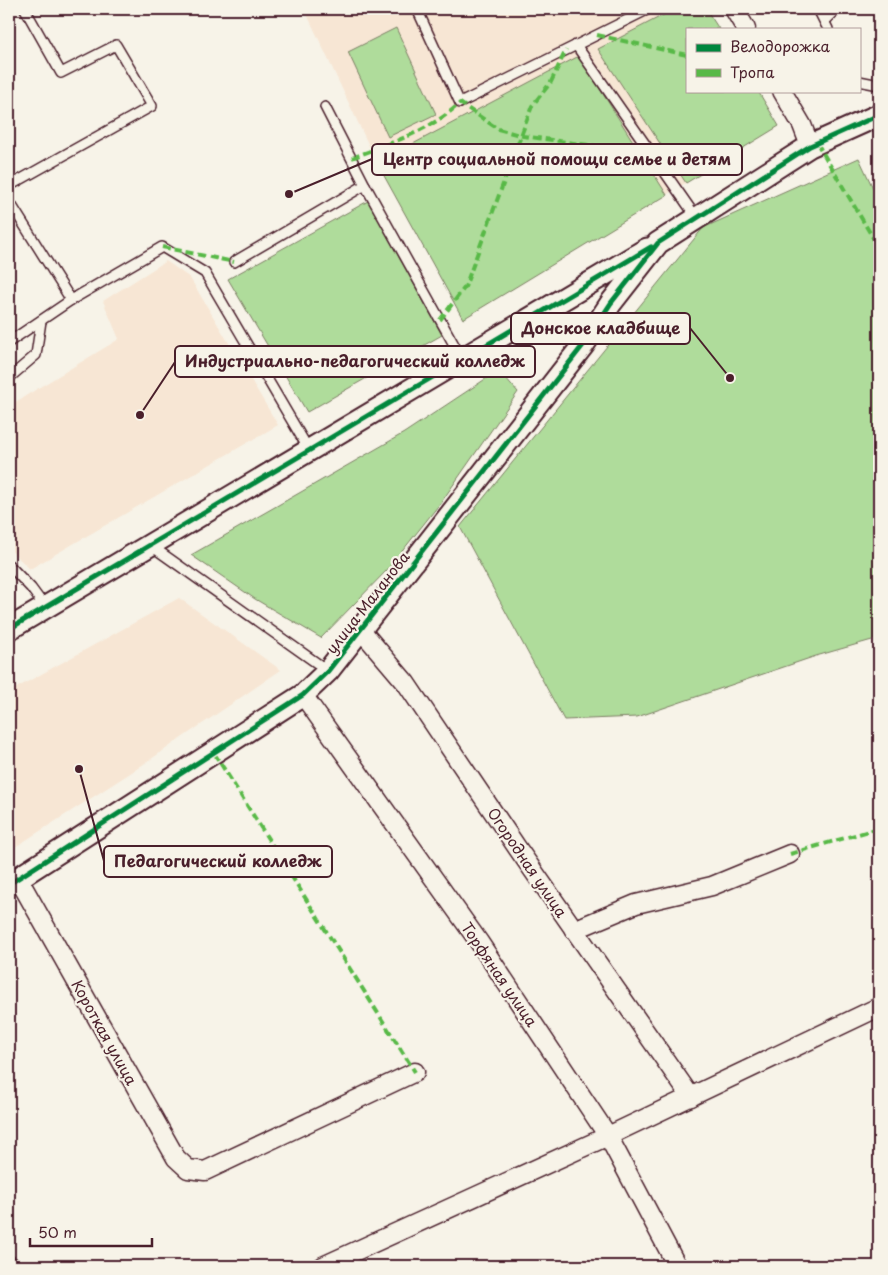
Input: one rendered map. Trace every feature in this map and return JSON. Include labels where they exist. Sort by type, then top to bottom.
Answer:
[{"type":"street","points":[[734,9],[745,28]]},
{"type":"street","points":[[783,92],[802,125],[810,146]]},
{"type":"street","name":"улица Маланова","points":[[9,628],[658,242],[810,146],[879,115]]},
{"type":"street","name":"улица Маланова","points":[[14,881],[303,695],[328,671],[578,351],[611,303],[658,242]]},
{"type":"street","name":"Огородная улица","points":[[361,630],[406,682],[574,930],[691,1097]]},
{"type":"street","name":"Торфяная улица","points":[[303,695],[479,942],[608,1136],[677,1266]]},
{"type":"street","points":[[574,930],[636,904],[712,886],[790,854]]},
{"type":"street","name":"Короткая улица","points":[[14,881],[176,1158],[188,1169],[205,1171],[415,1072]]},
{"type":"street","points":[[323,1266],[608,1136],[879,1007]]},
{"type":"lane","points":[[9,186],[152,106],[116,45],[61,73],[25,9]]},
{"type":"lane","points":[[417,9],[460,103],[649,9]]},
{"type":"lane","points":[[818,9],[826,25],[838,9]]},
{"type":"lane","points":[[576,45],[696,217]]},
{"type":"lane","points":[[860,81],[879,85]]},
{"type":"lane","points":[[325,107],[365,185],[463,359]]},
{"type":"lane","points":[[234,262],[365,185]]},
{"type":"lane","points":[[9,201],[71,300]]},
{"type":"lane","points":[[9,342],[71,300],[162,247],[205,273],[309,450]]},
{"type":"lane","points":[[9,378],[36,355],[41,321]]},
{"type":"lane","points":[[150,545],[328,671]]},
{"type":"lane","points":[[9,564],[45,607]]},
{"type":"shaded area","points":[[706,9],[718,28],[686,28],[686,92],[759,92],[779,126],[463,319],[377,163],[305,10]]},
{"type":"shaded area","points":[[166,261],[190,278],[278,425],[30,569],[9,549],[9,406],[119,339],[103,301]]},
{"type":"shaded area","points":[[179,598],[281,670],[135,770],[9,851],[9,692]]},
{"type":"green space","points":[[675,9],[706,9],[718,28],[686,28],[686,92],[759,92],[779,126],[686,183],[598,49]]},
{"type":"green space","points":[[396,28],[436,114],[388,137],[348,52]]},
{"type":"green space","points":[[579,56],[667,195],[463,319],[377,163]]},
{"type":"green space","points":[[859,158],[879,201],[879,638],[816,656],[637,717],[564,720],[460,527],[703,228]]},
{"type":"green space","points":[[368,201],[442,335],[307,412],[228,279]]},
{"type":"green space","points":[[499,370],[518,392],[442,501],[388,569],[321,638],[255,599],[191,555],[404,433]]},
{"type":"marked path","points":[[597,35],[686,55]]},
{"type":"marked path","points":[[440,320],[465,287],[532,106],[551,82],[566,50]]},
{"type":"marked path","points":[[352,158],[423,129],[449,113],[460,103],[498,129],[523,136],[653,154]]},
{"type":"marked path","points":[[817,143],[879,248]]},
{"type":"marked path","points":[[162,247],[234,262]]},
{"type":"marked path","points":[[214,753],[415,1072]]},
{"type":"marked path","points":[[790,854],[879,828]]},
{"type":"cycle path","points":[[9,884],[303,695],[328,671],[584,344],[611,303],[658,243],[810,146],[879,115]]},
{"type":"cycle path","points":[[9,629],[651,247]]},
{"type":"place","name":"Центр социальной помощи семье и детям","points":[[289,194]]},
{"type":"place","name":"Донское кладбище","points":[[730,378]]},
{"type":"place","name":"Индустриально-педагогический колледж","points":[[140,415]]},
{"type":"place","name":"Педагогический колледж","points":[[79,769]]}]
